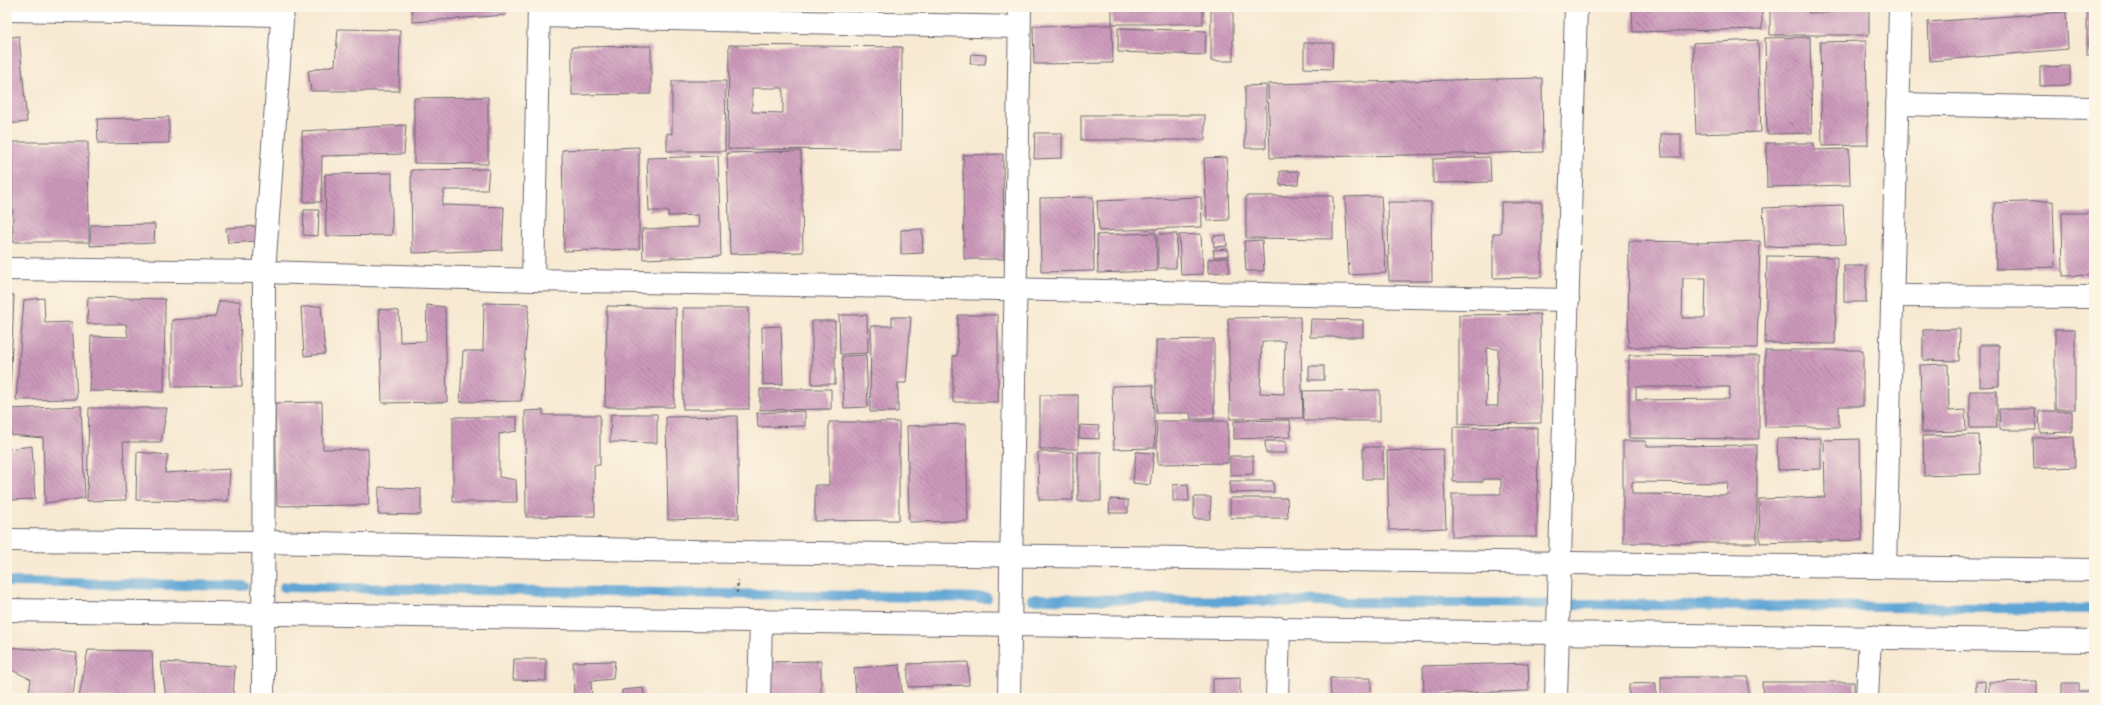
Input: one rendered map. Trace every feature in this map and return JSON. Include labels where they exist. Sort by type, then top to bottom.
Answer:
[{"type":"street","points":[[1556,698],[1576,7]]},
{"type":"street","points":[[1885,567],[1900,7]]},
{"type":"street","points":[[7,10],[282,11],[264,272],[263,698]]},
{"type":"street","points":[[533,280],[539,11],[1020,17],[1009,698]]},
{"type":"street","points":[[1897,104],[2094,108]]},
{"type":"street","points":[[7,269],[264,272],[533,280],[1568,300]]},
{"type":"street","points":[[1892,296],[2094,297]]},
{"type":"street","points":[[7,540],[264,542],[1012,555],[2094,570]]},
{"type":"street","points":[[7,610],[2094,641]]},
{"type":"street","points":[[759,698],[761,620]]},
{"type":"street","points":[[1277,698],[1279,628]]},
{"type":"street","points":[[1867,698],[1870,637]]},
{"type":"building","points":[[412,7],[506,7],[506,15],[412,22]]},
{"type":"building","points":[[1112,7],[1203,7],[1203,24],[1112,24]]},
{"type":"building","points":[[1211,7],[1233,7],[1233,61],[1211,61]]},
{"type":"building","points":[[1632,7],[1762,7],[1762,29],[1633,32]]},
{"type":"building","points":[[1770,7],[1808,7],[1808,13],[1829,13],[1829,7],[1869,7],[1869,35],[1770,35]]},
{"type":"building","points":[[2087,7],[2094,7],[2094,55],[2087,55]]},
{"type":"building","points":[[2066,12],[2068,49],[1930,61],[1928,22]]},
{"type":"building","points":[[1112,25],[1113,63],[1034,64],[1033,26]]},
{"type":"building","points":[[1118,28],[1206,31],[1205,55],[1118,52]]},
{"type":"building","points":[[338,29],[400,30],[399,91],[311,91],[308,71],[335,65]]},
{"type":"building","points":[[19,36],[27,122],[7,124],[7,38]]},
{"type":"building","points":[[1810,37],[1812,133],[1767,134],[1765,38]]},
{"type":"building","points":[[1758,40],[1761,132],[1696,134],[1693,43]]},
{"type":"building","points":[[1866,41],[1868,145],[1822,146],[1820,42]]},
{"type":"building","points":[[1304,43],[1333,43],[1332,69],[1304,68]]},
{"type":"building","points":[[729,45],[902,47],[901,150],[728,149]],"holes":[[[752,88],[783,88],[783,113],[752,112]]]},
{"type":"building","points":[[651,46],[651,94],[572,95],[572,47]]},
{"type":"building","points":[[971,54],[986,55],[985,64],[970,64]]},
{"type":"building","points":[[2070,66],[2070,85],[2040,86],[2040,67]]},
{"type":"building","points":[[1542,78],[1543,152],[1270,158],[1268,84]]},
{"type":"building","points":[[672,81],[726,81],[725,151],[667,151],[667,133],[672,134]]},
{"type":"building","points":[[1266,85],[1266,148],[1245,148],[1245,86]]},
{"type":"building","points":[[488,97],[488,164],[414,163],[414,98]]},
{"type":"building","points":[[1081,115],[1205,115],[1205,140],[1081,140]]},
{"type":"building","points":[[169,117],[169,143],[98,144],[97,119]]},
{"type":"building","points":[[406,125],[404,154],[322,156],[321,202],[304,202],[302,131]]},
{"type":"building","points":[[1035,133],[1062,133],[1062,158],[1034,159]]},
{"type":"building","points":[[1661,134],[1681,134],[1681,157],[1662,157]]},
{"type":"building","points":[[11,141],[8,183],[7,183],[7,142]]},
{"type":"building","points":[[12,142],[88,142],[89,242],[13,242]]},
{"type":"building","points":[[1766,143],[1814,143],[1814,150],[1849,149],[1850,185],[1767,187]]},
{"type":"building","points":[[639,147],[639,249],[564,251],[562,150]]},
{"type":"building","points":[[801,151],[803,252],[730,254],[727,153]]},
{"type":"building","points":[[1003,154],[1004,259],[964,259],[963,155]]},
{"type":"building","points":[[718,156],[721,256],[643,259],[642,229],[699,227],[698,215],[668,216],[668,211],[649,211],[647,158]]},
{"type":"building","points":[[1227,157],[1229,220],[1207,221],[1204,158]]},
{"type":"building","points":[[1490,157],[1491,182],[1433,183],[1433,159]]},
{"type":"building","points":[[489,169],[487,190],[444,190],[442,205],[504,207],[502,250],[412,253],[411,170]]},
{"type":"building","points":[[1280,171],[1299,171],[1298,184],[1280,185]]},
{"type":"building","points":[[392,173],[392,235],[326,236],[325,174]]},
{"type":"building","points":[[1246,196],[1333,196],[1333,239],[1246,238]]},
{"type":"building","points":[[1381,196],[1386,273],[1349,275],[1345,197]]},
{"type":"building","points":[[1093,197],[1094,271],[1041,272],[1040,198]]},
{"type":"building","points":[[1201,197],[1202,227],[1099,231],[1097,201]]},
{"type":"building","points":[[2053,201],[2055,267],[1996,269],[1994,203]]},
{"type":"building","points":[[1388,202],[1431,202],[1432,281],[1389,281]]},
{"type":"building","points":[[1501,202],[1542,202],[1542,277],[1493,278],[1493,234],[1501,233]]},
{"type":"building","points":[[1843,205],[1845,244],[1765,247],[1763,208]]},
{"type":"building","points":[[304,210],[319,210],[318,236],[303,235]]},
{"type":"building","points":[[2062,213],[2094,213],[2094,275],[2063,276]]},
{"type":"building","points":[[155,224],[154,243],[90,246],[91,225]]},
{"type":"building","points":[[258,226],[259,241],[228,243],[226,228]]},
{"type":"building","points":[[922,229],[923,253],[901,254],[901,230]]},
{"type":"building","points":[[1156,233],[1157,271],[1098,273],[1097,235]]},
{"type":"building","points":[[1158,234],[1177,234],[1176,268],[1158,268]]},
{"type":"building","points":[[1201,234],[1203,274],[1181,275],[1179,235]]},
{"type":"building","points":[[1226,235],[1227,246],[1214,247],[1213,236]]},
{"type":"building","points":[[1262,240],[1264,271],[1246,271],[1244,241]]},
{"type":"building","points":[[1629,241],[1698,242],[1697,243],[1760,241],[1757,348],[1628,347]],"holes":[[[1683,278],[1706,278],[1705,318],[1682,318]]]},
{"type":"building","points":[[1228,249],[1228,256],[1214,257],[1213,250]]},
{"type":"building","points":[[1767,256],[1837,257],[1835,344],[1765,343]]},
{"type":"building","points":[[1228,258],[1230,272],[1208,273],[1208,259]]},
{"type":"building","points":[[1844,266],[1866,266],[1866,302],[1844,302]]},
{"type":"building","points":[[7,295],[14,295],[10,393],[7,393]]},
{"type":"building","points":[[88,297],[165,299],[164,392],[89,391],[91,336],[128,337],[126,324],[87,324]]},
{"type":"building","points":[[44,298],[45,323],[72,322],[77,399],[16,400],[24,300]]},
{"type":"building","points":[[219,301],[240,301],[242,386],[172,387],[172,320],[215,317]]},
{"type":"building","points":[[484,303],[529,304],[521,401],[460,402],[463,351],[483,351]]},
{"type":"building","points":[[427,305],[445,307],[447,402],[382,403],[379,309],[399,311],[400,342],[426,341]]},
{"type":"building","points":[[321,306],[325,354],[304,356],[301,307]]},
{"type":"building","points":[[607,306],[676,308],[674,407],[605,407]]},
{"type":"building","points":[[683,308],[749,308],[749,409],[683,409]]},
{"type":"building","points":[[1540,314],[1541,423],[1459,424],[1459,315]],"holes":[[[1487,348],[1498,349],[1498,406],[1486,406]]]},
{"type":"building","points":[[839,315],[867,315],[868,353],[840,354]]},
{"type":"building","points":[[958,315],[998,315],[998,402],[953,402],[953,356],[957,356]]},
{"type":"building","points":[[892,317],[911,317],[906,383],[898,383],[898,412],[870,412],[871,326],[892,326]]},
{"type":"building","points":[[1300,317],[1303,418],[1230,419],[1228,318]],"holes":[[[1262,341],[1285,341],[1284,394],[1260,393]]]},
{"type":"building","points":[[1311,319],[1363,320],[1363,337],[1310,337]]},
{"type":"building","points":[[812,321],[835,321],[835,384],[812,384]]},
{"type":"building","points":[[781,326],[783,384],[763,385],[762,327]]},
{"type":"building","points":[[1960,329],[1959,361],[1923,360],[1923,330]]},
{"type":"building","points":[[2055,330],[2075,330],[2075,409],[2055,409]]},
{"type":"building","points":[[1214,339],[1214,419],[1191,419],[1190,413],[1156,413],[1156,340]]},
{"type":"building","points":[[1980,345],[1999,345],[1999,386],[1980,387]]},
{"type":"building","points":[[1765,350],[1863,350],[1863,406],[1839,406],[1839,427],[1765,427]]},
{"type":"building","points":[[866,355],[868,407],[844,408],[842,356]]},
{"type":"building","points":[[1629,355],[1759,356],[1759,439],[1629,438]],"holes":[[[1636,387],[1730,387],[1729,399],[1636,400]]]},
{"type":"building","points":[[1948,364],[1949,411],[1965,410],[1966,431],[1922,432],[1920,365]]},
{"type":"building","points":[[1309,366],[1324,366],[1324,380],[1309,380]]},
{"type":"building","points":[[1153,385],[1155,448],[1114,449],[1112,386]]},
{"type":"building","points":[[760,389],[831,389],[831,409],[760,410]]},
{"type":"building","points":[[1380,390],[1380,421],[1304,421],[1303,391]]},
{"type":"building","points":[[1970,391],[1997,391],[1997,428],[1970,428]]},
{"type":"building","points":[[1040,395],[1078,395],[1078,449],[1040,449]]},
{"type":"building","points":[[322,402],[323,449],[368,449],[369,505],[277,506],[275,403]]},
{"type":"building","points":[[81,406],[85,498],[45,503],[43,438],[11,435],[9,409]]},
{"type":"building","points":[[89,408],[167,408],[161,442],[123,442],[126,500],[87,501]]},
{"type":"building","points":[[1999,409],[2035,409],[2036,430],[2000,430]]},
{"type":"building","points":[[543,410],[543,415],[600,415],[600,465],[594,465],[595,516],[526,517],[525,411]]},
{"type":"building","points":[[805,411],[805,426],[758,427],[757,413]]},
{"type":"building","points":[[2039,411],[2072,411],[2072,432],[2040,433]]},
{"type":"building","points":[[611,414],[657,414],[657,443],[610,442]]},
{"type":"building","points":[[737,416],[739,518],[668,520],[666,417]]},
{"type":"building","points":[[453,417],[517,417],[517,431],[499,434],[499,477],[516,480],[517,502],[453,502]]},
{"type":"building","points":[[1290,420],[1291,437],[1234,439],[1234,421]]},
{"type":"building","points":[[1156,421],[1228,421],[1228,463],[1158,464]]},
{"type":"building","points":[[829,422],[899,422],[899,520],[815,521],[815,485],[829,485]]},
{"type":"building","points":[[966,424],[968,521],[909,522],[907,426]]},
{"type":"building","points":[[1080,425],[1099,426],[1099,439],[1079,438]]},
{"type":"building","points":[[1453,427],[1538,428],[1537,537],[1452,537],[1452,494],[1501,494],[1501,479],[1483,479],[1483,482],[1453,482]]},
{"type":"building","points":[[1979,435],[1981,474],[1924,476],[1923,436]]},
{"type":"building","points":[[2074,437],[2075,467],[2034,469],[2033,438]]},
{"type":"building","points":[[1821,438],[1821,469],[1778,470],[1777,439]]},
{"type":"building","points":[[1860,439],[1862,540],[1760,543],[1759,499],[1825,497],[1824,440]]},
{"type":"building","points":[[1265,441],[1286,441],[1286,453],[1266,453]]},
{"type":"building","points":[[1623,441],[1646,441],[1646,446],[1757,445],[1757,543],[1623,543]],"holes":[[[1632,482],[1728,483],[1727,495],[1632,494]]]},
{"type":"building","points":[[32,446],[35,499],[10,500],[8,449]]},
{"type":"building","points":[[1363,447],[1383,447],[1383,479],[1363,479]]},
{"type":"building","points":[[1443,449],[1446,528],[1389,530],[1387,451]]},
{"type":"building","points":[[137,452],[168,455],[165,473],[230,469],[228,501],[136,500]]},
{"type":"building","points":[[1038,452],[1073,452],[1073,500],[1039,500]]},
{"type":"building","points":[[1078,452],[1101,452],[1101,501],[1078,501]]},
{"type":"building","points":[[1136,452],[1154,453],[1150,485],[1133,483]]},
{"type":"building","points":[[1230,456],[1253,456],[1253,474],[1230,475]]},
{"type":"building","points":[[1230,481],[1273,481],[1274,492],[1230,493]]},
{"type":"building","points":[[1188,484],[1189,501],[1173,501],[1173,485]]},
{"type":"building","points":[[379,487],[421,489],[421,515],[378,514]]},
{"type":"building","points":[[1194,497],[1211,497],[1210,519],[1194,519]]},
{"type":"building","points":[[1230,498],[1287,498],[1288,518],[1230,518]]},
{"type":"building","points":[[1110,499],[1128,500],[1128,513],[1109,513]]},
{"type":"building","points":[[9,647],[77,653],[73,698],[28,698],[31,679],[7,668]]},
{"type":"building","points":[[88,650],[152,651],[154,698],[79,697]]},
{"type":"building","points":[[514,659],[546,659],[546,681],[513,680]]},
{"type":"building","points":[[615,661],[613,679],[591,681],[592,698],[574,698],[573,662]]},
{"type":"building","points":[[821,661],[821,698],[769,698],[768,662]]},
{"type":"building","points":[[161,662],[235,666],[233,698],[166,697]]},
{"type":"building","points":[[968,662],[969,685],[908,687],[908,664]]},
{"type":"building","points":[[1528,663],[1529,691],[1424,694],[1423,666]]},
{"type":"building","points":[[900,665],[902,698],[856,698],[854,668]]},
{"type":"building","points":[[1661,677],[1748,677],[1748,698],[1661,698]]},
{"type":"building","points":[[1240,678],[1240,698],[1213,698],[1213,679]]},
{"type":"building","points":[[1330,678],[1371,678],[1371,698],[1331,698]]},
{"type":"building","points":[[1985,681],[1986,698],[1962,698],[1976,696],[1976,682]]},
{"type":"building","points":[[2037,681],[2037,698],[1989,698],[1989,682]]},
{"type":"building","points":[[1762,682],[1854,682],[1854,698],[1763,698]]},
{"type":"building","points":[[1656,683],[1656,698],[1629,698],[1629,684]]},
{"type":"building","points":[[2062,683],[2079,683],[2079,691],[2094,691],[2094,698],[2062,698]]},
{"type":"building","points":[[643,688],[645,698],[622,698],[622,690]]},
{"type":"waterway","points":[[7,582],[244,586]]},
{"type":"waterway","points":[[284,587],[987,598]]},
{"type":"waterway","points":[[1032,599],[2094,609]]}]
